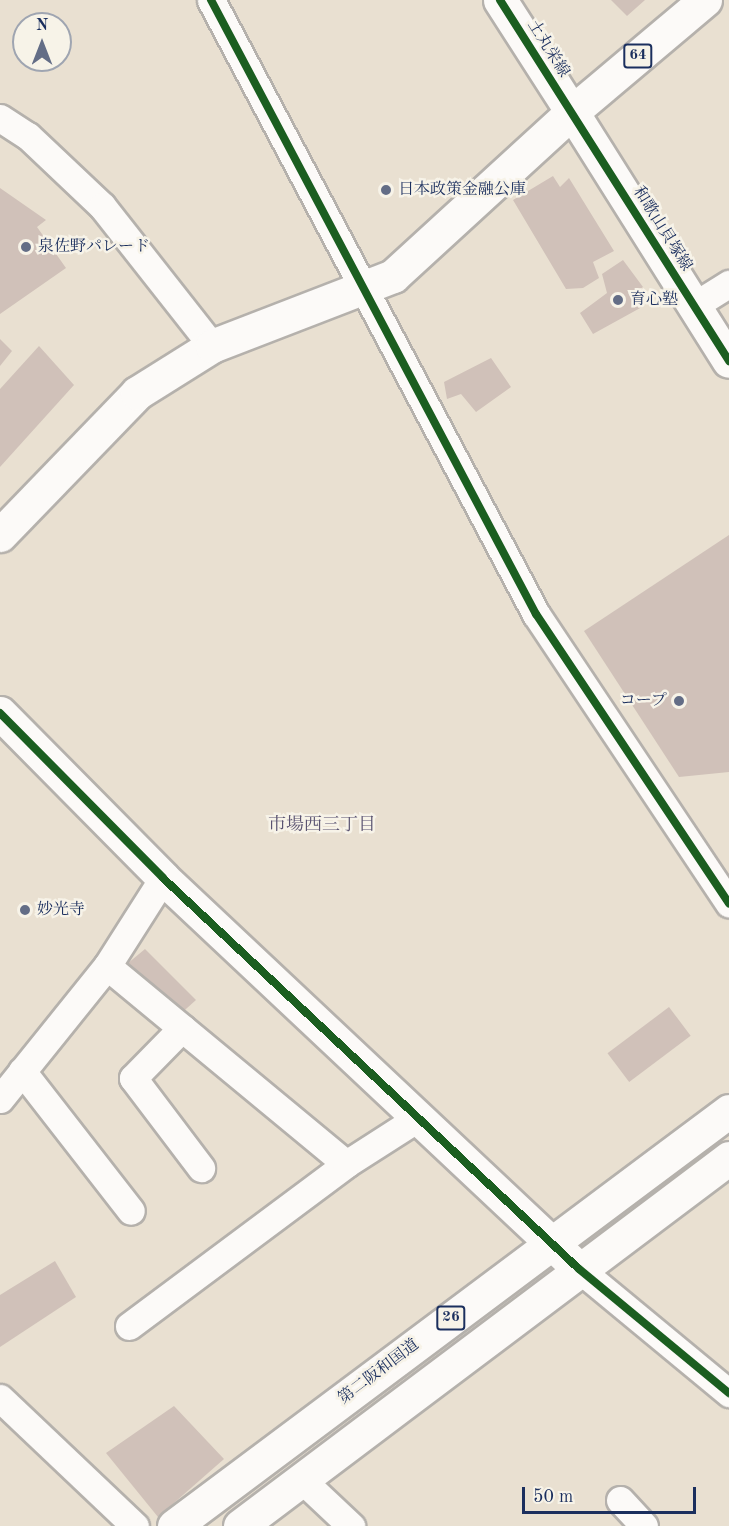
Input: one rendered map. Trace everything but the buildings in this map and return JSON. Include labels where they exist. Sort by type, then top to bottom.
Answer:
[{"type":"main road","name":"土丸栄線","points":[[501,0],[572,112]]},
{"type":"main road","name":"64","points":[[572,112],[705,0]]},
{"type":"main road","points":[[0,536],[137,393],[212,346],[393,276],[572,112]]},
{"type":"main road","name":"和歌山貝塚線","points":[[572,112],[729,361]]},
{"type":"main road","points":[[0,713],[163,878],[579,1269]]},
{"type":"main road","name":"第二阪和国道","points":[[174,1526],[729,1111]]},
{"type":"main road","name":"26","points":[[240,1526],[729,1158]]},
{"type":"street","points":[[211,0],[536,614],[729,903]]},
{"type":"street","points":[[0,118],[27,136],[102,206],[212,346]]},
{"type":"street","points":[[695,306],[729,284]]},
{"type":"street","points":[[0,1099],[106,966],[163,878]]},
{"type":"street","points":[[106,966],[346,1164]]},
{"type":"street","points":[[182,1028],[133,1078],[201,1168]]},
{"type":"street","points":[[22,1071],[131,1211]]},
{"type":"street","points":[[129,1326],[346,1164],[418,1118]]},
{"type":"street","points":[[579,1269],[729,1393]]},
{"type":"street","points":[[0,1398],[135,1526]]},
{"type":"street","points":[[301,1479],[351,1526]]},
{"type":"street","points":[[620,1500],[644,1526]]},
{"type":"cycle path","points":[[211,0],[536,614],[729,903]]},
{"type":"cycle path","points":[[500,0],[729,361]]},
{"type":"cycle path","points":[[0,713],[163,878],[579,1269],[729,1393]]},
{"type":"place","name":"日本政策金融公庫","points":[[386,190]]},
{"type":"place","name":"泉佐野パレード","points":[[26,247]]},
{"type":"place","name":"育心塾","points":[[618,300]]},
{"type":"place","name":"コープ","points":[[679,701]]},
{"type":"place","name":"妙光寺","points":[[25,910]]},
{"type":"district","name":"市場西三丁目","points":[[322,825]]}]
